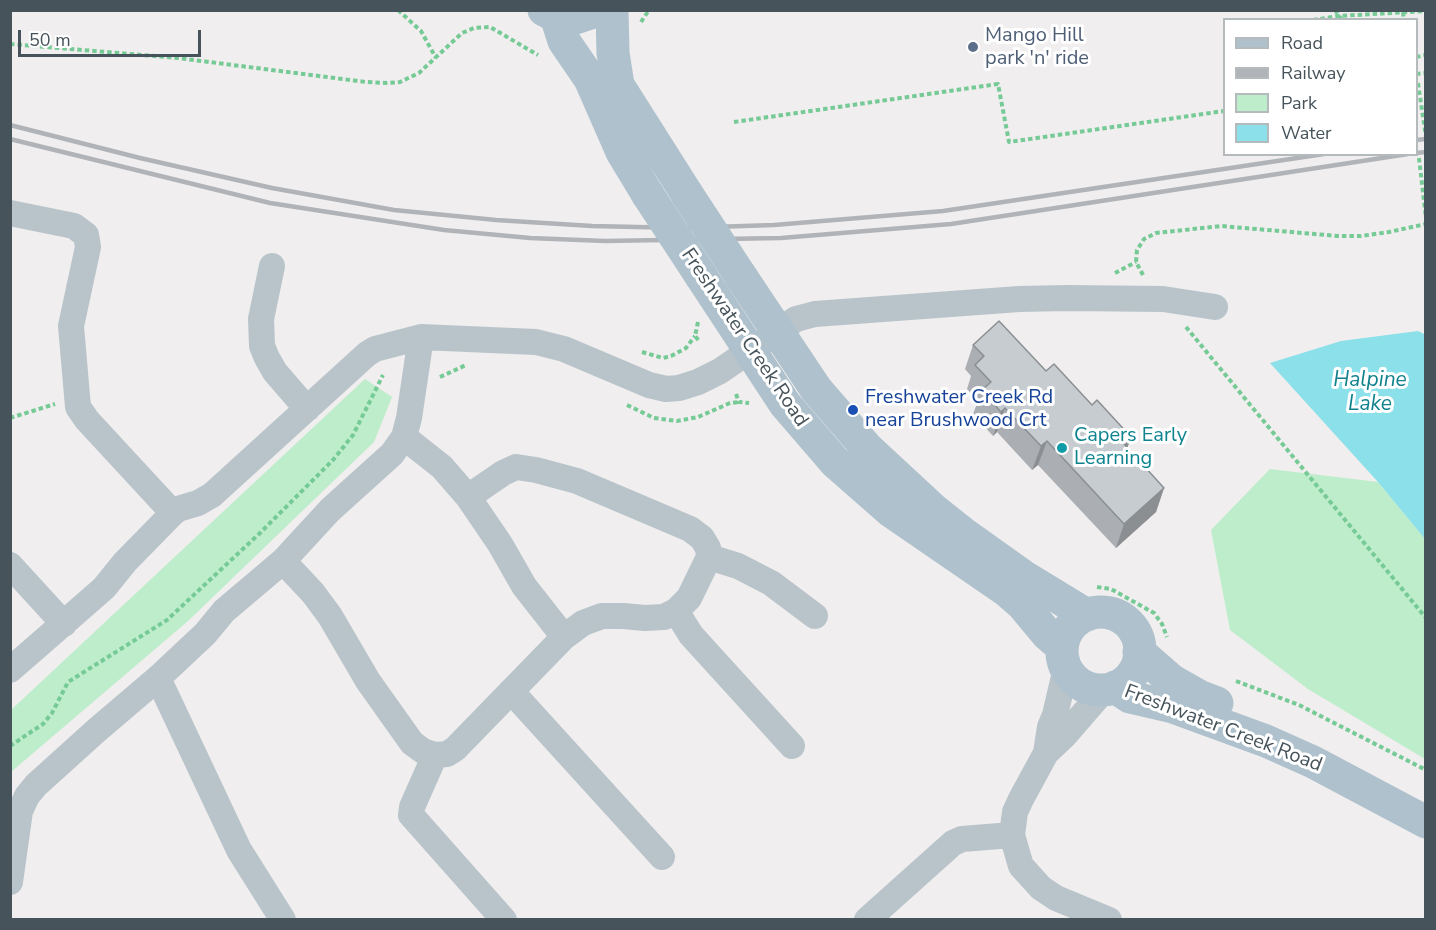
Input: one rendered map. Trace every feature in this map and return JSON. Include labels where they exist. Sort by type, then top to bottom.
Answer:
[{"type":"main road","points":[[550,13],[575,18],[599,10]]},
{"type":"main road","name":"Freshwater Creek Road","points":[[612,10],[614,65],[618,85],[777,332],[838,417],[895,476],[964,534],[1023,576],[1090,601]]},
{"type":"main road","name":"Freshwater Creek Road","points":[[550,13],[564,41],[590,79],[622,152],[700,276],[785,404],[835,462],[892,512],[1007,591],[1022,604],[1064,657]]},
{"type":"main road","points":[[1090,601],[1121,618],[1130,627],[1135,634],[1139,652],[1138,663],[1133,673],[1125,681],[1109,689],[1092,689],[1081,685],[1072,678],[1064,657],[1070,627],[1090,601]]},
{"type":"main road","name":"Freshwater Creek Road","points":[[1139,652],[1181,686],[1201,697],[1289,728],[1355,761],[1425,801]]},
{"type":"main road","name":"Freshwater Creek Road","points":[[1109,689],[1130,697],[1173,707],[1304,758],[1425,822]]},
{"type":"street","points":[[10,213],[74,226],[81,229],[88,240],[71,326],[77,401],[81,414],[173,513]]},
{"type":"street","points":[[272,266],[261,320],[262,346],[275,372],[307,409]]},
{"type":"street","points":[[10,670],[104,588],[125,562],[173,513],[212,495],[375,349],[421,337],[536,342],[564,349],[639,381],[666,389],[680,388],[698,382],[720,371],[802,316],[815,314],[1019,299],[1114,297],[1163,299],[1215,307]]},
{"type":"street","points":[[10,882],[20,811],[27,796],[36,785],[206,634],[231,604],[283,561],[330,510],[381,466],[404,437],[421,337]]},
{"type":"street","points":[[404,437],[442,466],[468,497],[500,544],[524,586],[564,637]]},
{"type":"street","points":[[283,561],[313,593],[330,616],[368,681],[412,742],[423,751],[435,755],[447,754],[455,749],[564,637],[583,623],[602,616],[645,618],[663,616],[676,611],[689,598],[707,564],[708,548],[702,538],[690,529],[577,481],[516,467],[503,473],[468,497]]},
{"type":"street","points":[[709,556],[738,566],[771,584],[815,616]]},
{"type":"street","points":[[10,565],[64,624]]},
{"type":"street","points":[[676,611],[691,635],[792,746]]},
{"type":"street","points":[[1046,753],[1050,727],[1055,715],[1064,657]]},
{"type":"street","points":[[158,678],[239,850],[283,920]]},
{"type":"street","points":[[1109,689],[1046,753],[1021,799],[1012,835],[1021,866],[1041,888],[1056,898],[1109,920]]},
{"type":"street","points":[[511,691],[662,857]]},
{"type":"street","points":[[435,755],[412,807],[411,815],[504,920]]},
{"type":"street","points":[[867,920],[953,843],[962,839],[1012,835]]},
{"type":"path","points":[[398,10],[421,31],[436,58]]},
{"type":"path","points":[[1335,10],[1340,18],[1425,11]]},
{"type":"path","points":[[10,44],[178,58],[387,83],[411,78],[462,33],[481,27],[490,27],[545,60]]},
{"type":"path","points":[[1418,83],[1425,136]]},
{"type":"path","points":[[734,122],[998,84],[1009,142],[1223,111]]},
{"type":"path","points":[[1419,158],[1425,216]]},
{"type":"path","points":[[1425,224],[1361,236],[1221,226],[1156,233],[1144,239],[1137,250],[1136,262],[1143,276],[1425,618]]},
{"type":"path","points":[[636,360],[640,352],[663,358],[679,353],[695,336]]},
{"type":"path","points":[[10,746],[44,724],[68,682],[167,620],[260,533],[333,460],[353,435],[384,372],[405,383],[437,378],[468,364]]},
{"type":"path","points":[[10,418],[50,405],[77,401]]},
{"type":"path","points":[[1090,601],[1111,589],[1154,613],[1162,624],[1171,645]]},
{"type":"path","points":[[1234,681],[1299,705],[1425,770]]},
{"type":"green space","points":[[365,379],[392,397],[374,442],[188,621],[11,772],[11,710]]},
{"type":"green space","points":[[1270,469],[1378,482],[1425,539],[1425,759],[1308,689],[1230,630],[1211,530]]},
{"type":"water","name":"Halpine Lake","points":[[1418,331],[1426,335],[1425,539],[1378,482],[1270,363],[1341,341]]},
{"type":"building","points":[[999,321],[1046,371],[1054,364],[1092,405],[1097,400],[1131,437],[1124,444],[1164,488],[1124,524],[1047,441],[1041,446],[1005,408],[1001,412],[982,390],[991,382],[975,365],[984,356],[973,345]]},
{"type":"railway","points":[[10,125],[272,188],[394,210],[592,226],[682,228],[774,225],[943,211],[1311,156]]},
{"type":"railway","points":[[10,139],[270,203],[444,230],[530,238],[605,241],[781,238],[951,224],[1395,156]]},
{"type":"railway","points":[[1418,140],[1426,139]]},
{"type":"railway","points":[[1418,153],[1426,152]]},
{"type":"place","name":"Mango Hill park 'n' ride","points":[[973,47]]},
{"type":"place","name":"Freshwater Creek Rd near Brushwood Crt","points":[[853,410]]},
{"type":"place","name":"Capers Early Learning","points":[[1062,448]]}]
